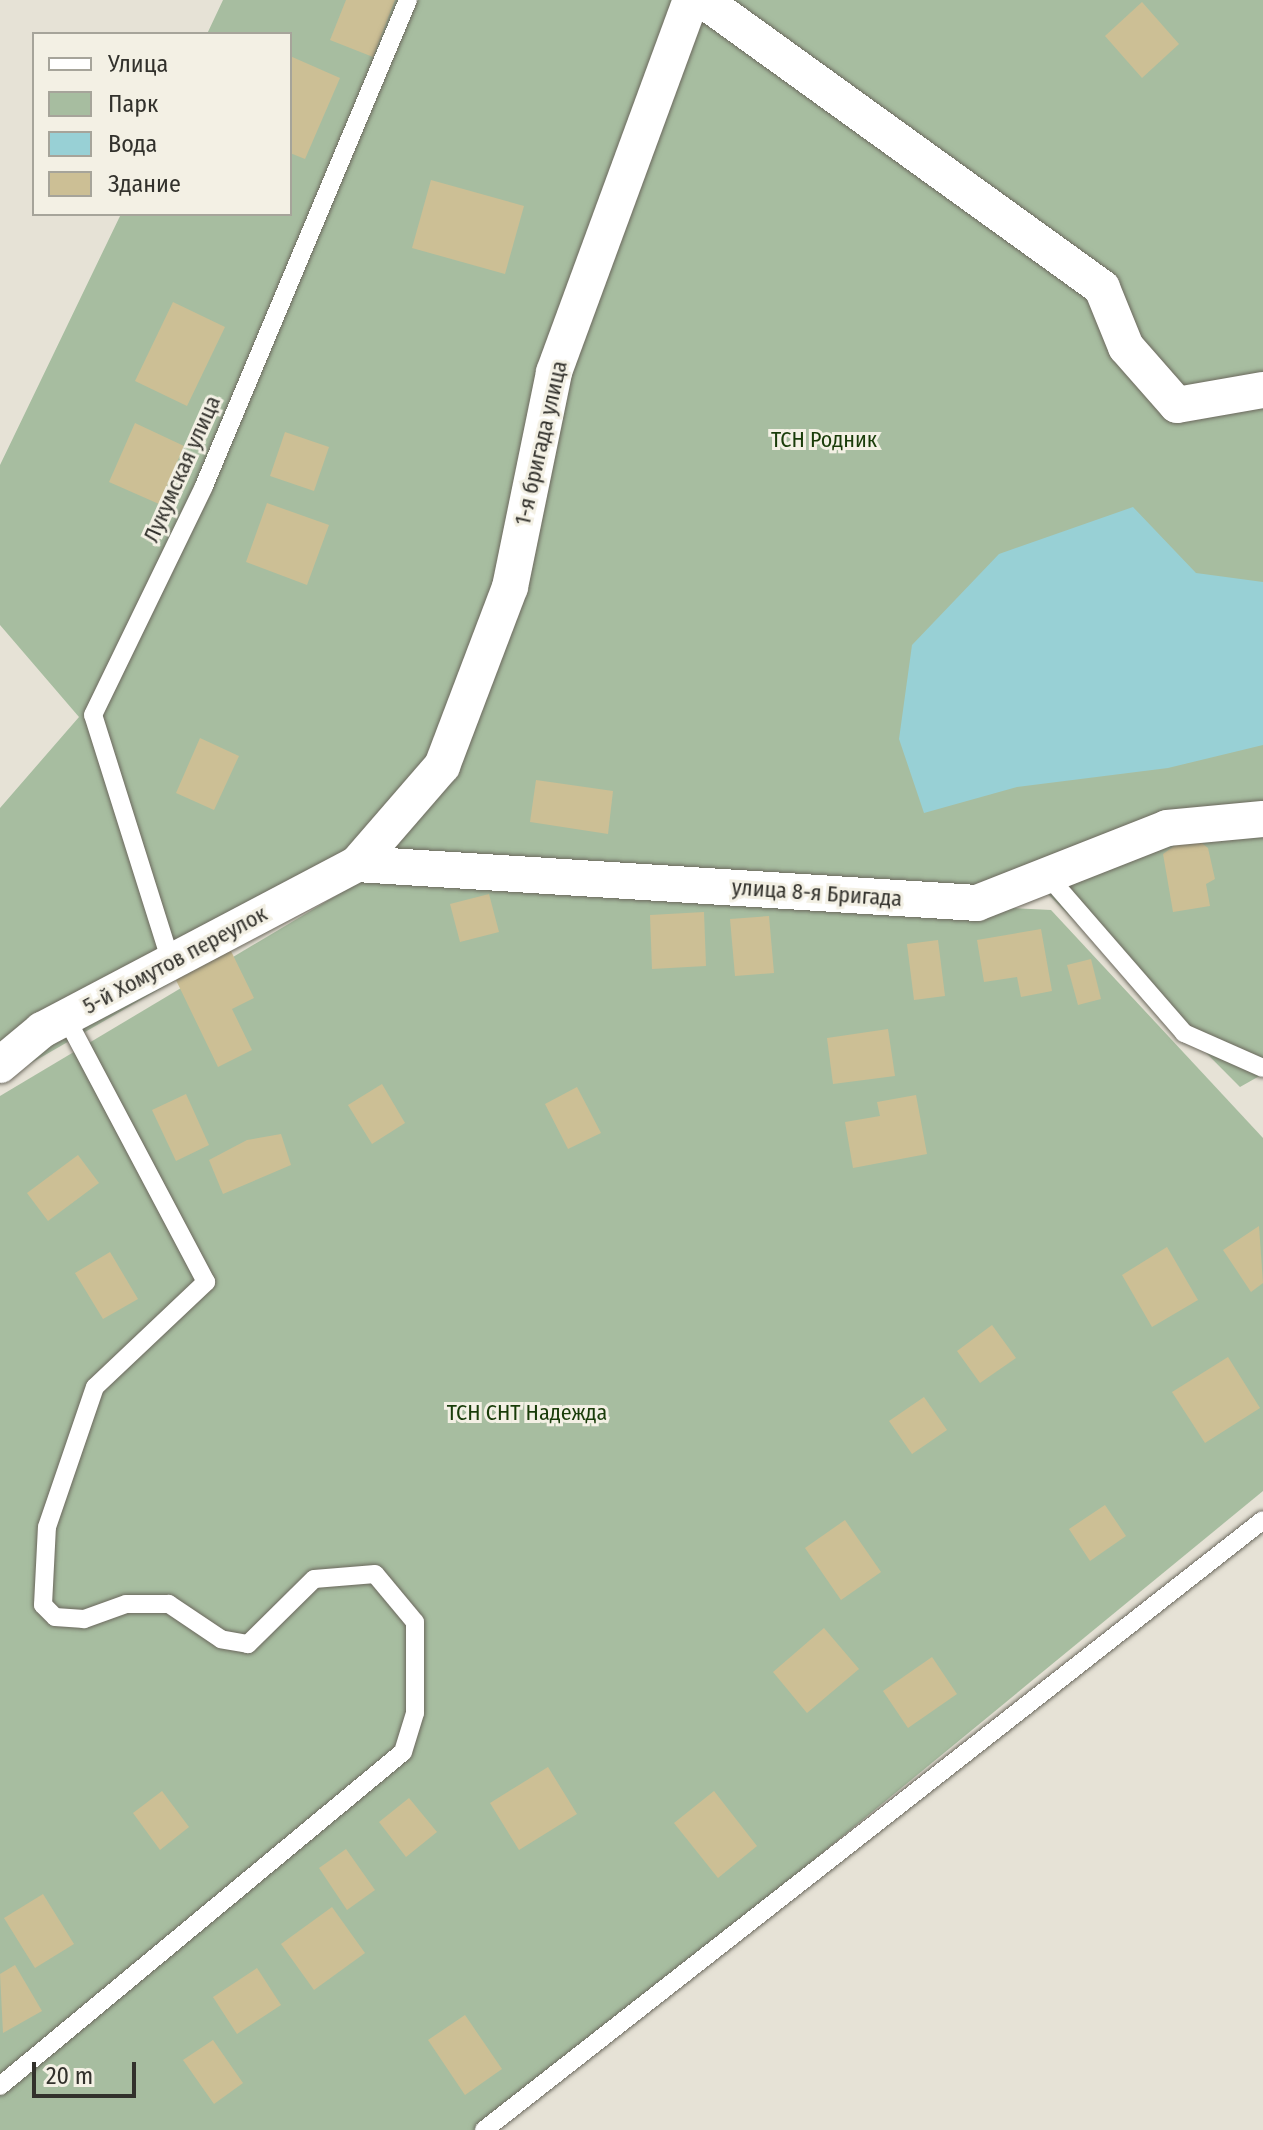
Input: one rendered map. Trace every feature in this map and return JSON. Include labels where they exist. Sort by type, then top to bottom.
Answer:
[{"type":"street","name":"1-я бригада улица","points":[[357,864],[442,766],[510,587],[554,372],[691,0]]},
{"type":"street","points":[[703,0],[1102,288],[1126,347],[1177,405],[1263,390]]},
{"type":"street","name":"улица 8-я Бригада","points":[[357,864],[977,903],[1167,828],[1263,819]]},
{"type":"street","name":"5-й Хомутов переулок","points":[[0,1065],[66,1018],[357,864]]},
{"type":"lane","name":"Лукумская улица","points":[[171,962],[93,715],[204,486],[408,0]]},
{"type":"lane","points":[[1046,874],[1184,1033],[1263,1068]]},
{"type":"lane","points":[[0,2086],[403,1752],[415,1713],[415,1622],[375,1574],[314,1579],[248,1644],[221,1639],[169,1604],[126,1604],[84,1619],[55,1617],[43,1605],[47,1527],[95,1387],[206,1282],[66,1018]]},
{"type":"lane","points":[[484,2130],[1263,1520]]},
{"type":"green space","name":"ТСН Родник","points":[[223,0],[1263,0],[1263,1074],[1240,1087],[1047,893],[392,855],[0,1081],[0,808],[79,717],[0,625],[0,465],[120,216],[292,216],[292,32],[208,32]]},
{"type":"green space","name":"ТСН СНТ Надежда","points":[[369,876],[1051,910],[1263,1138],[1263,1491],[485,2130],[0,2130],[0,1096]]},
{"type":"water","points":[[1133,507],[1196,573],[1263,582],[1263,745],[1168,768],[1017,787],[924,813],[899,739],[912,645],[999,554]]},
{"type":"building","points":[[346,0],[395,0],[373,57],[330,40]]},
{"type":"building","points":[[1142,2],[1179,44],[1142,78],[1105,36]]},
{"type":"building","points":[[292,57],[340,78],[305,159],[292,154]]},
{"type":"building","points":[[431,180],[524,206],[505,274],[412,248]]},
{"type":"building","points":[[173,302],[225,327],[187,406],[135,381]]},
{"type":"building","points":[[135,423],[184,446],[159,504],[109,482]]},
{"type":"building","points":[[285,432],[329,447],[314,491],[270,476]]},
{"type":"building","points":[[267,503],[329,525],[307,585],[246,562]]},
{"type":"building","points":[[200,738],[239,756],[214,810],[176,793]]},
{"type":"building","points":[[536,780],[613,791],[608,834],[530,822]]},
{"type":"building","points":[[1191,834],[1208,848],[1215,879],[1206,884],[1210,906],[1173,912],[1163,854]]},
{"type":"building","points":[[489,894],[499,932],[460,942],[450,904]]},
{"type":"building","points":[[704,912],[706,966],[652,969],[650,915]]},
{"type":"building","points":[[769,916],[774,973],[735,976],[730,919]]},
{"type":"building","points":[[1041,929],[1052,991],[1021,997],[1017,977],[984,982],[977,940]]},
{"type":"building","points":[[938,940],[945,996],[914,1000],[907,944]]},
{"type":"building","points":[[230,949],[254,998],[232,1009],[252,1050],[218,1067],[174,976]]},
{"type":"building","points":[[1091,959],[1101,999],[1078,1005],[1067,965]]},
{"type":"building","points":[[888,1029],[895,1076],[833,1084],[827,1038]]},
{"type":"building","points":[[382,1084],[405,1123],[372,1144],[348,1105]]},
{"type":"building","points":[[577,1087],[601,1133],[568,1149],[545,1104]]},
{"type":"building","points":[[186,1094],[209,1145],[176,1161],[152,1110]]},
{"type":"building","points":[[916,1095],[927,1154],[853,1168],[845,1122],[880,1116],[877,1102]]},
{"type":"building","points":[[281,1134],[291,1165],[223,1194],[209,1160],[247,1140]]},
{"type":"building","points":[[78,1155],[99,1183],[48,1221],[27,1193]]},
{"type":"building","points":[[1259,1226],[1263,1283],[1251,1292],[1223,1250]]},
{"type":"building","points":[[1167,1247],[1198,1300],[1152,1327],[1122,1275]]},
{"type":"building","points":[[110,1252],[138,1299],[103,1319],[75,1273]]},
{"type":"building","points":[[992,1325],[1016,1358],[980,1383],[957,1351]]},
{"type":"building","points":[[1228,1357],[1260,1408],[1205,1443],[1172,1392]]},
{"type":"building","points":[[924,1397],[947,1430],[912,1454],[889,1421]]},
{"type":"building","points":[[1105,1505],[1126,1536],[1090,1561],[1069,1529]]},
{"type":"building","points":[[845,1520],[881,1572],[841,1600],[805,1548]]},
{"type":"building","points":[[824,1628],[859,1669],[807,1713],[773,1672]]},
{"type":"building","points":[[932,1657],[957,1694],[908,1728],[883,1691]]},
{"type":"building","points":[[548,1767],[577,1814],[519,1850],[490,1803]]},
{"type":"building","points":[[162,1791],[189,1827],[160,1850],[133,1813]]},
{"type":"building","points":[[714,1791],[757,1846],[718,1878],[674,1823]]},
{"type":"building","points":[[409,1798],[437,1832],[406,1857],[379,1822]]},
{"type":"building","points":[[346,1849],[375,1890],[347,1910],[319,1868]]},
{"type":"building","points":[[43,1894],[74,1944],[35,1968],[4,1918]]},
{"type":"building","points":[[332,1907],[365,1953],[314,1990],[281,1944]]},
{"type":"building","points":[[15,1965],[42,2011],[3,2033],[0,1974]]},
{"type":"building","points":[[257,1968],[281,2005],[237,2034],[213,1997]]},
{"type":"building","points":[[465,2015],[502,2069],[465,2095],[428,2040]]},
{"type":"building","points":[[213,2040],[243,2083],[214,2104],[183,2060]]}]
